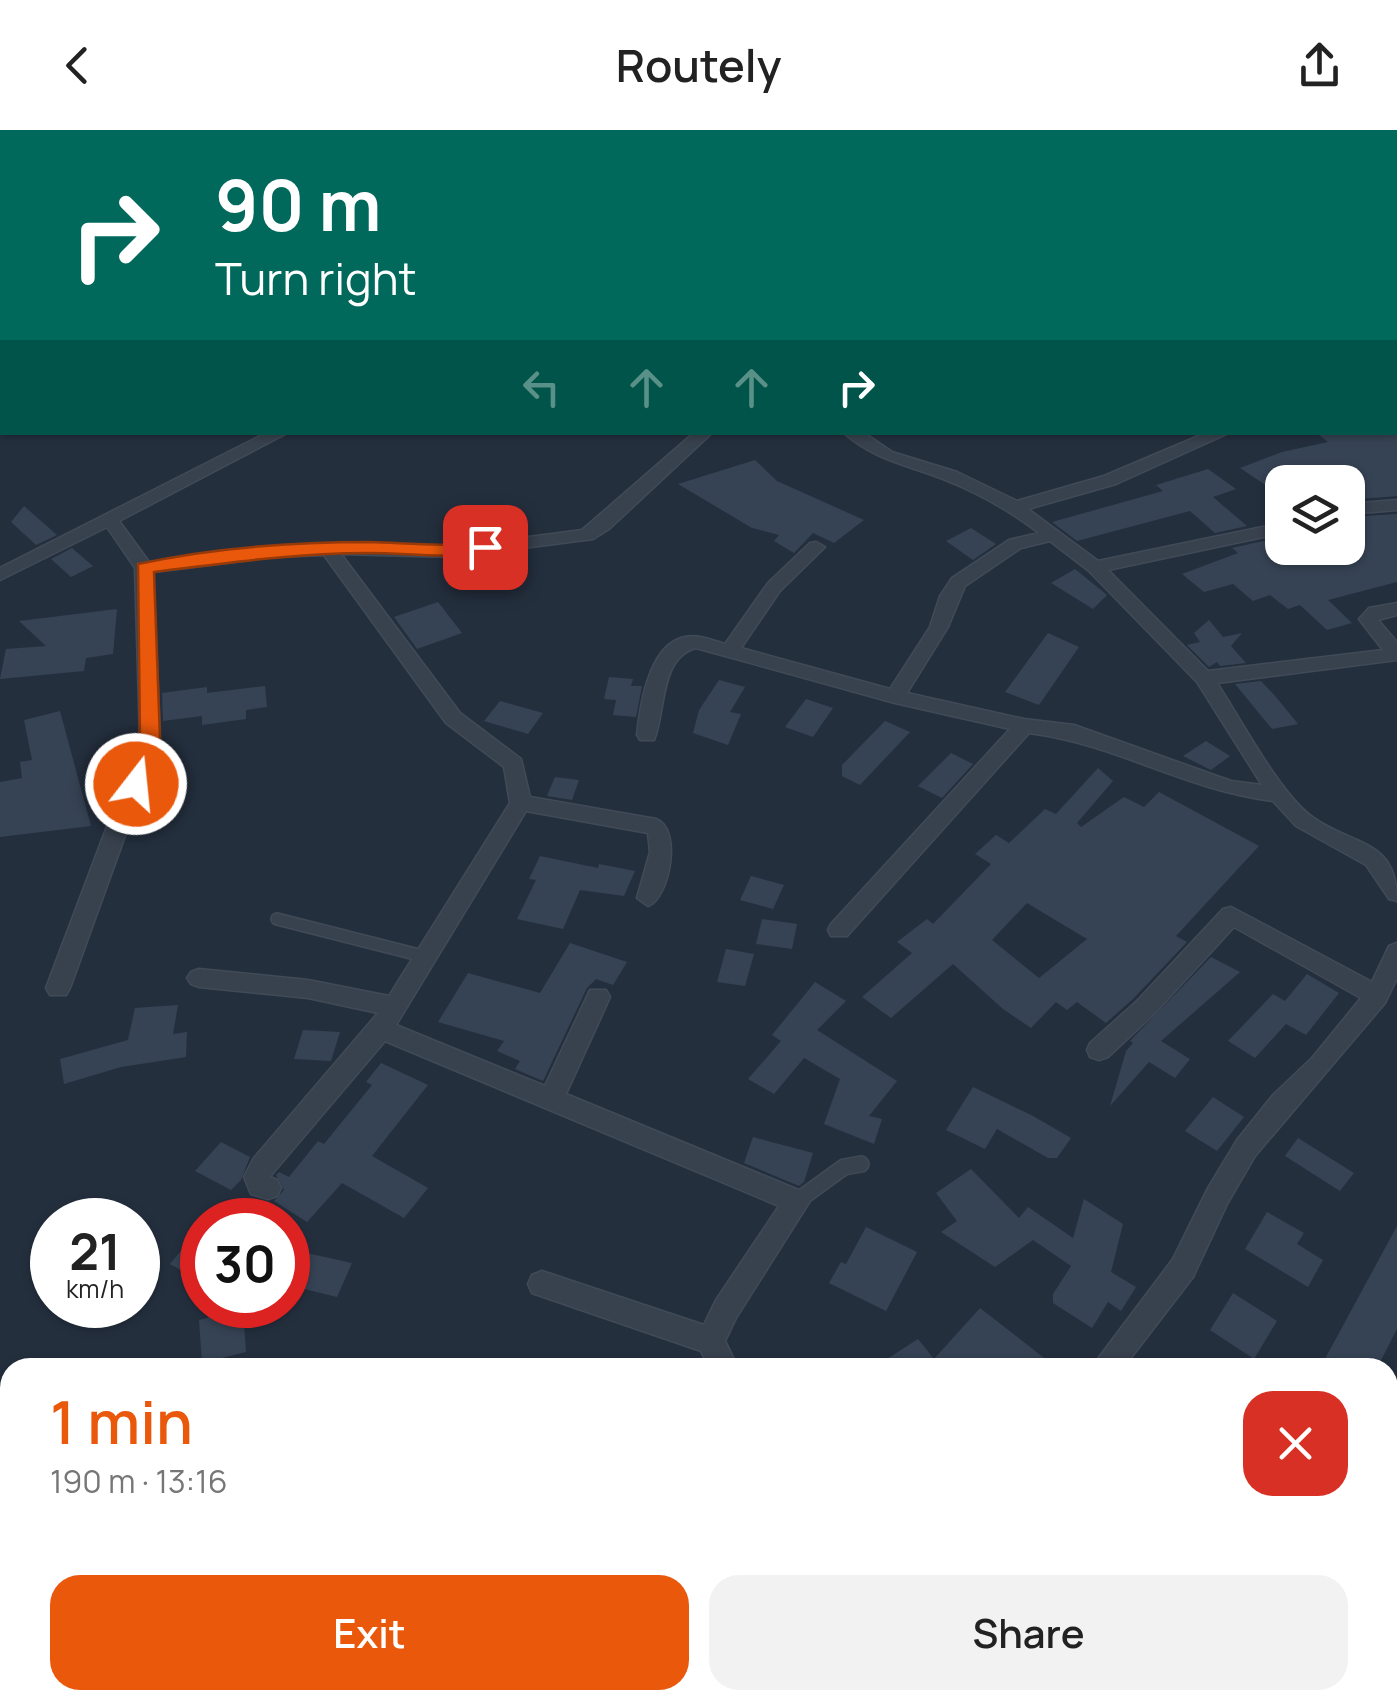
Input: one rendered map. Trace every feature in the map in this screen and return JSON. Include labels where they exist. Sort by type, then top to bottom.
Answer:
[{"type":"street","points":[[0,575],[275,435]]},
{"type":"street","points":[[144,568],[328,549],[453,552],[587,535],[703,435]]},
{"type":"street","points":[[856,435],[886,455],[950,476],[1015,507],[1095,567],[1204,678],[1279,794],[1303,821],[1374,859],[1397,893]]},
{"type":"street","points":[[1015,507],[1110,480],[1216,435]]},
{"type":"street","points":[[1365,508],[1397,505]]},
{"type":"street","points":[[58,988],[150,739],[144,568],[110,520]]},
{"type":"street","points":[[1095,567],[1265,532]]},
{"type":"street","points":[[895,697],[939,627],[958,582],[1016,544],[1054,535]]},
{"type":"street","points":[[729,652],[774,587],[816,547]]},
{"type":"street","points":[[268,1188],[260,1186],[258,1176],[263,1166],[388,1018],[521,802],[514,764],[453,718],[328,549]]},
{"type":"street","points":[[1397,609],[1376,612],[1368,619],[1397,654]]},
{"type":"street","points":[[647,736],[649,704],[677,648],[696,642],[895,697],[1024,726],[1074,732],[1229,788],[1279,794]]},
{"type":"street","points":[[1204,678],[1397,654]]},
{"type":"street","points":[[838,930],[1024,726]]},
{"type":"street","points":[[521,802],[656,827],[662,837],[661,850],[648,898]]},
{"type":"street","points":[[1099,1050],[1145,1008],[1231,914],[1377,996]]},
{"type":"street","points":[[1113,1358],[1183,1268],[1217,1196],[1263,1124],[1320,1065],[1377,996],[1397,952]]},
{"type":"street","points":[[199,978],[308,989],[388,1018],[551,1099],[797,1201],[726,1308],[711,1341]]},
{"type":"street","points":[[551,1099],[598,997]]},
{"type":"street","points":[[542,1284],[711,1341],[719,1358]]},
{"type":"lane","points":[[277,919],[427,957]]},
{"type":"lane","points":[[797,1201],[844,1167],[860,1164]]},
{"type":"building","points":[[1319,435],[1397,435],[1397,496],[1365,499],[1365,465],[1265,465],[1265,485],[1240,468],[1282,452],[1328,442]]},
{"type":"building","points":[[755,460],[777,481],[864,520],[834,543],[813,533],[794,553],[774,541],[779,535],[752,528],[678,484]]},
{"type":"building","points":[[1208,469],[1236,489],[1213,497],[1247,526],[1215,533],[1190,511],[1077,541],[1052,522],[1163,491],[1156,485]]},
{"type":"building","points":[[24,506],[57,535],[36,545],[11,522]]},
{"type":"building","points":[[1397,514],[1397,582],[1328,600],[1352,623],[1327,630],[1300,605],[1288,609],[1270,595],[1253,601],[1233,584],[1204,592],[1182,574],[1238,553],[1232,548],[1265,541],[1265,565],[1365,565],[1365,516]]},
{"type":"building","points":[[971,528],[996,544],[973,560],[946,541]]},
{"type":"building","points":[[72,548],[93,566],[71,577],[51,559]]},
{"type":"building","points":[[1075,569],[1107,595],[1093,609],[1051,583]]},
{"type":"building","points":[[438,602],[462,633],[417,649],[394,617]]},
{"type":"building","points":[[117,609],[113,654],[86,658],[84,671],[0,679],[6,649],[46,646],[19,621]]},
{"type":"building","points":[[1209,620],[1223,637],[1242,633],[1231,646],[1246,663],[1220,666],[1217,662],[1209,667],[1187,645],[1200,642],[1194,633]]},
{"type":"building","points":[[1048,633],[1079,647],[1039,705],[1005,692]]},
{"type":"building","points":[[609,677],[633,679],[631,686],[642,686],[636,717],[613,715],[616,700],[604,699]]},
{"type":"building","points":[[719,680],[745,687],[730,712],[741,714],[728,745],[693,733],[699,710]]},
{"type":"building","points":[[1261,681],[1298,724],[1272,729],[1235,684]]},
{"type":"building","points":[[265,686],[267,707],[246,710],[246,719],[202,725],[202,716],[163,721],[162,693],[207,687],[207,693]]},
{"type":"building","points":[[806,699],[833,708],[813,737],[785,727]]},
{"type":"building","points":[[500,701],[543,713],[528,734],[484,721]]},
{"type":"building","points":[[60,711],[91,826],[0,837],[0,782],[22,778],[20,762],[32,760],[24,720]]},
{"type":"building","points":[[885,721],[910,732],[860,785],[842,776],[842,765]]},
{"type":"building","points":[[1206,741],[1230,756],[1211,770],[1183,756]]},
{"type":"building","points":[[951,753],[973,764],[942,798],[918,786]]},
{"type":"building","points":[[1098,768],[1113,781],[1077,823],[1081,827],[1124,797],[1144,807],[1159,792],[1259,846],[1176,936],[1187,942],[1106,1023],[1077,1002],[1067,1010],[1056,1002],[1031,1028],[1003,1009],[953,964],[891,1018],[862,997],[912,953],[897,942],[927,919],[933,924],[991,864],[975,854],[996,835],[1009,843],[1045,809],[1056,814]],"holes":[[[1027,903],[1087,939],[1039,978],[992,940]]]},
{"type":"building","points":[[555,777],[579,780],[572,800],[547,796]]},
{"type":"building","points":[[540,856],[635,871],[624,896],[580,890],[563,929],[517,919],[536,880],[529,879]]},
{"type":"building","points":[[751,876],[784,885],[773,909],[740,900]]},
{"type":"building","points":[[762,919],[797,924],[792,949],[756,944]]},
{"type":"building","points":[[570,943],[627,962],[613,985],[596,979],[587,988],[543,1081],[515,1069],[520,1061],[497,1051],[504,1041],[438,1022],[468,973],[540,993]]},
{"type":"building","points":[[726,949],[754,954],[745,986],[717,982]]},
{"type":"building","points":[[1211,957],[1240,972],[1161,1041],[1190,1059],[1175,1078],[1149,1062],[1110,1106],[1126,1051],[1133,1043],[1130,1041]]},
{"type":"building","points":[[1307,974],[1339,993],[1306,1035],[1286,1024],[1255,1058],[1228,1041],[1273,994],[1285,1001]]},
{"type":"building","points":[[815,982],[846,1001],[817,1030],[897,1081],[869,1116],[882,1119],[874,1144],[824,1124],[840,1079],[804,1058],[774,1094],[748,1079],[781,1041],[772,1035]]},
{"type":"building","points":[[178,1005],[173,1034],[187,1032],[186,1057],[121,1067],[64,1084],[60,1059],[128,1040],[135,1008]]},
{"type":"building","points":[[303,1030],[340,1032],[331,1061],[294,1059]]},
{"type":"building","points":[[381,1063],[428,1085],[372,1156],[428,1188],[404,1218],[342,1183],[310,1219],[310,1198],[277,1198],[284,1190],[276,1175],[279,1172],[289,1177],[318,1141],[324,1144],[372,1085],[366,1082]]},
{"type":"building","points":[[973,1087],[1071,1138],[1057,1158],[1048,1158],[997,1129],[985,1149],[946,1130]]},
{"type":"building","points":[[1213,1097],[1244,1117],[1217,1151],[1185,1131]]},
{"type":"building","points":[[753,1137],[813,1153],[804,1182],[799,1186],[744,1163]]},
{"type":"building","points":[[1298,1138],[1354,1173],[1340,1191],[1285,1156]]},
{"type":"building","points":[[221,1142],[250,1157],[241,1180],[231,1190],[195,1171]]},
{"type":"building","points":[[971,1169],[1019,1218],[1028,1207],[1073,1238],[1084,1199],[1123,1224],[1111,1272],[1136,1287],[1121,1311],[1108,1302],[1092,1328],[1053,1303],[1053,1294],[1071,1266],[1033,1240],[995,1267],[941,1232],[957,1221],[936,1193]]},
{"type":"building","points":[[1267,1212],[1304,1233],[1297,1244],[1323,1260],[1308,1287],[1245,1249]]},
{"type":"building","points":[[1397,1226],[1397,1329],[1382,1358],[1325,1358]]},
{"type":"building","points":[[866,1227],[917,1252],[886,1311],[829,1283],[841,1262],[846,1264]]},
{"type":"building","points":[[180,1252],[180,1270],[170,1264]]},
{"type":"building","points":[[310,1254],[352,1263],[337,1297],[310,1290]]},
{"type":"building","points":[[1233,1293],[1277,1321],[1255,1358],[1210,1330]]},
{"type":"building","points":[[980,1308],[1044,1358],[935,1358]]},
{"type":"building","points":[[200,1328],[244,1328],[246,1352],[202,1358]]},
{"type":"building","points":[[918,1339],[933,1358],[889,1358]]},
{"type":"route","points":[[136,784],[150,739],[144,568],[273,552],[370,548],[453,552],[485,547]]}]
